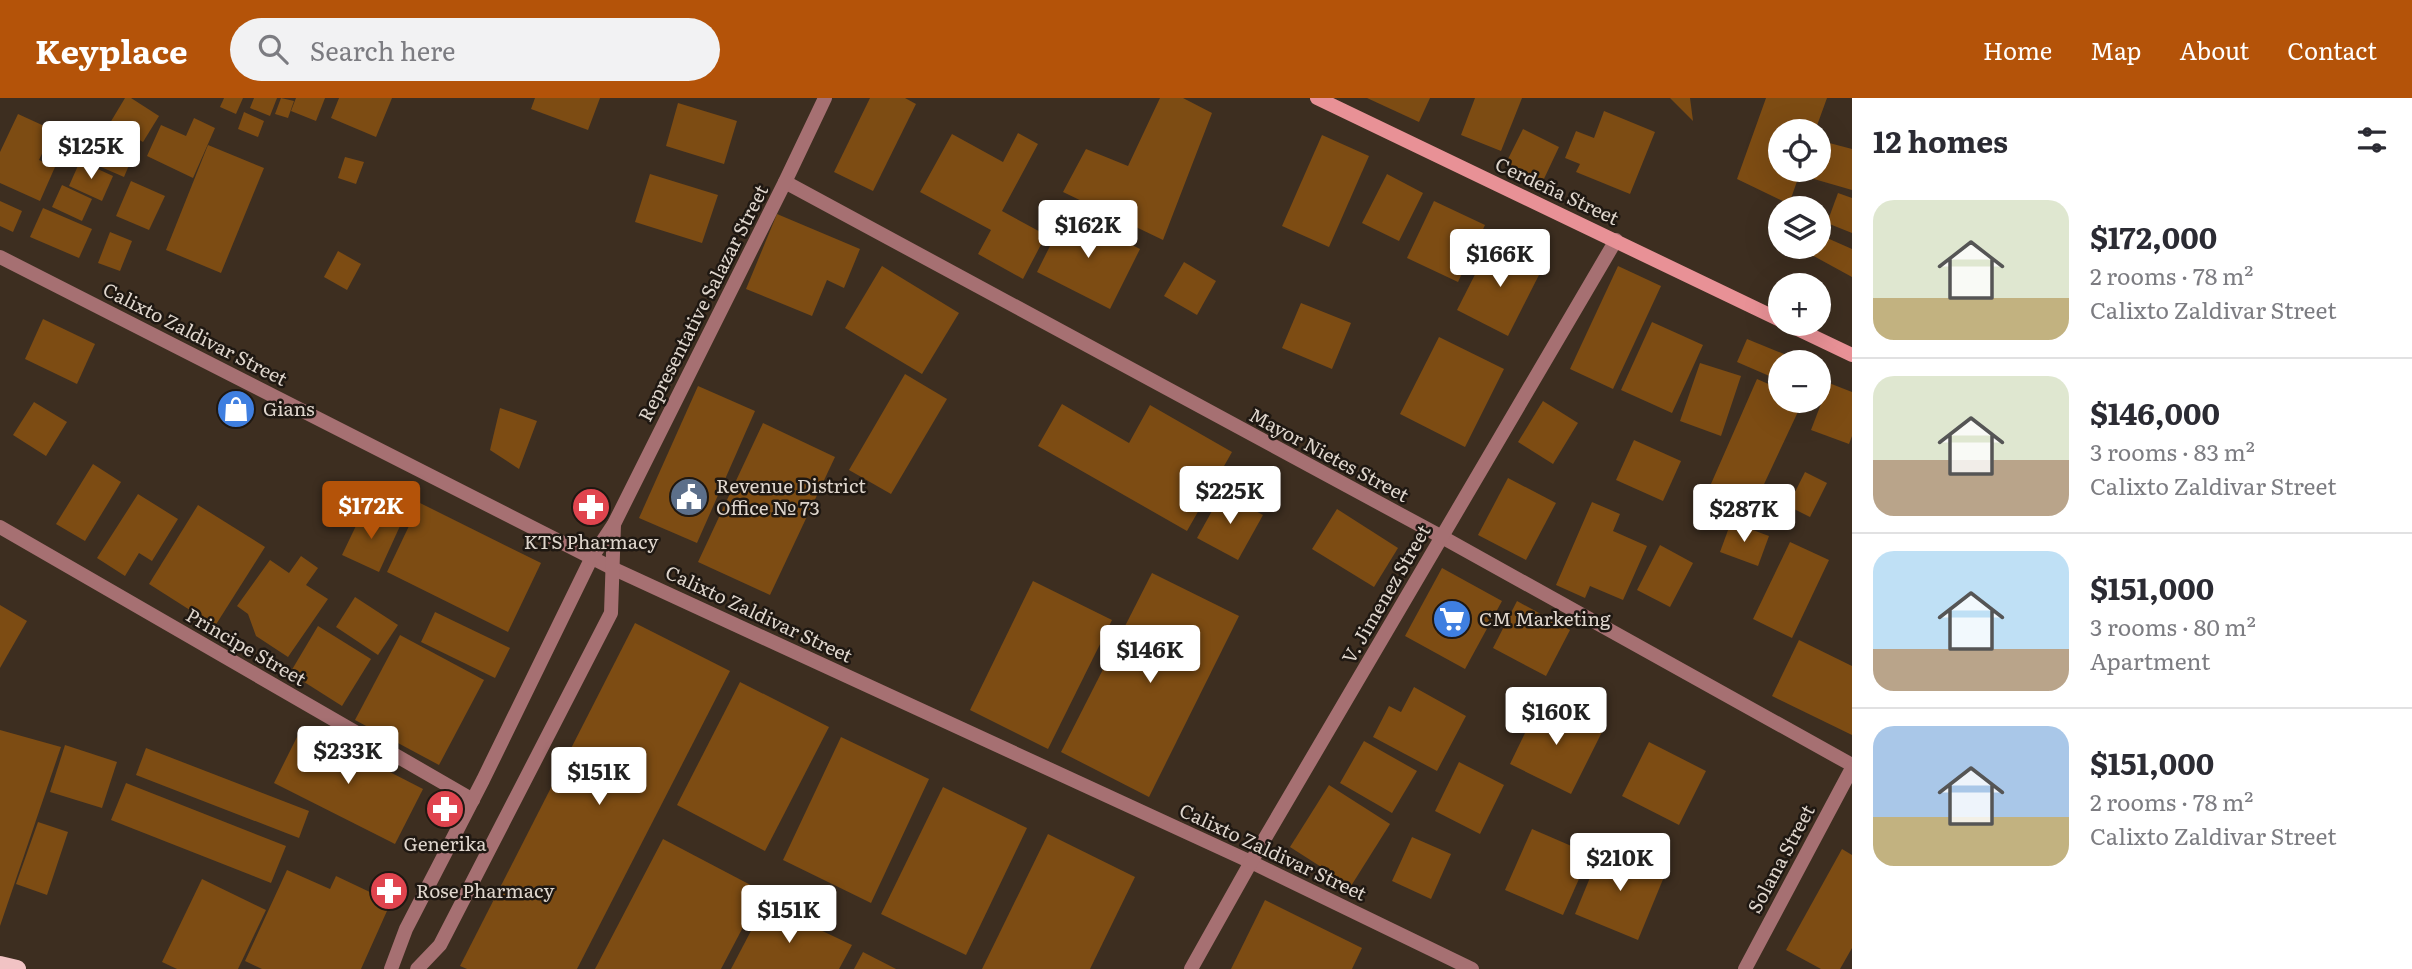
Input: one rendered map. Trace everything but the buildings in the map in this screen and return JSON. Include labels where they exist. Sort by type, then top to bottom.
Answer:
[{"type":"main road","name":"Cerdeña Street","points":[[1317,98],[1333,102],[1768,314]]},
{"type":"main road","points":[[1812,336],[1852,355]]},
{"type":"main road","points":[[0,965],[17,969]]},
{"type":"street","name":"Representative Salazar Street","points":[[391,969],[406,929],[473,800],[592,557],[614,524],[825,98]]},
{"type":"street","name":"Mayor Nietes Street","points":[[785,182],[1442,537],[1852,766]]},
{"type":"street","name":"V. Jimenez Street","points":[[1191,969],[1616,240]]},
{"type":"street","name":"Calixto Zaldivar Street","points":[[0,257],[612,568],[1251,862],[1472,969]]},
{"type":"street","name":"Representative Salazar Street","points":[[417,969],[440,945],[611,613],[614,524]]},
{"type":"street","name":"Principe Street","points":[[0,527],[473,800]]},
{"type":"street","name":"Solana Street","points":[[1745,969],[1852,766]]},
{"type":"place","name":"Gians","points":[[236,409]]},
{"type":"place","name":"Revenue District Office № 73","points":[[689,497]]},
{"type":"place","name":"KTS Pharmacy","points":[[591,507]]},
{"type":"place","name":"CM Marketing","points":[[1452,619]]},
{"type":"place","name":"Generika","points":[[445,809]]},
{"type":"place","name":"Rose Pharmacy","points":[[389,891]]}]
